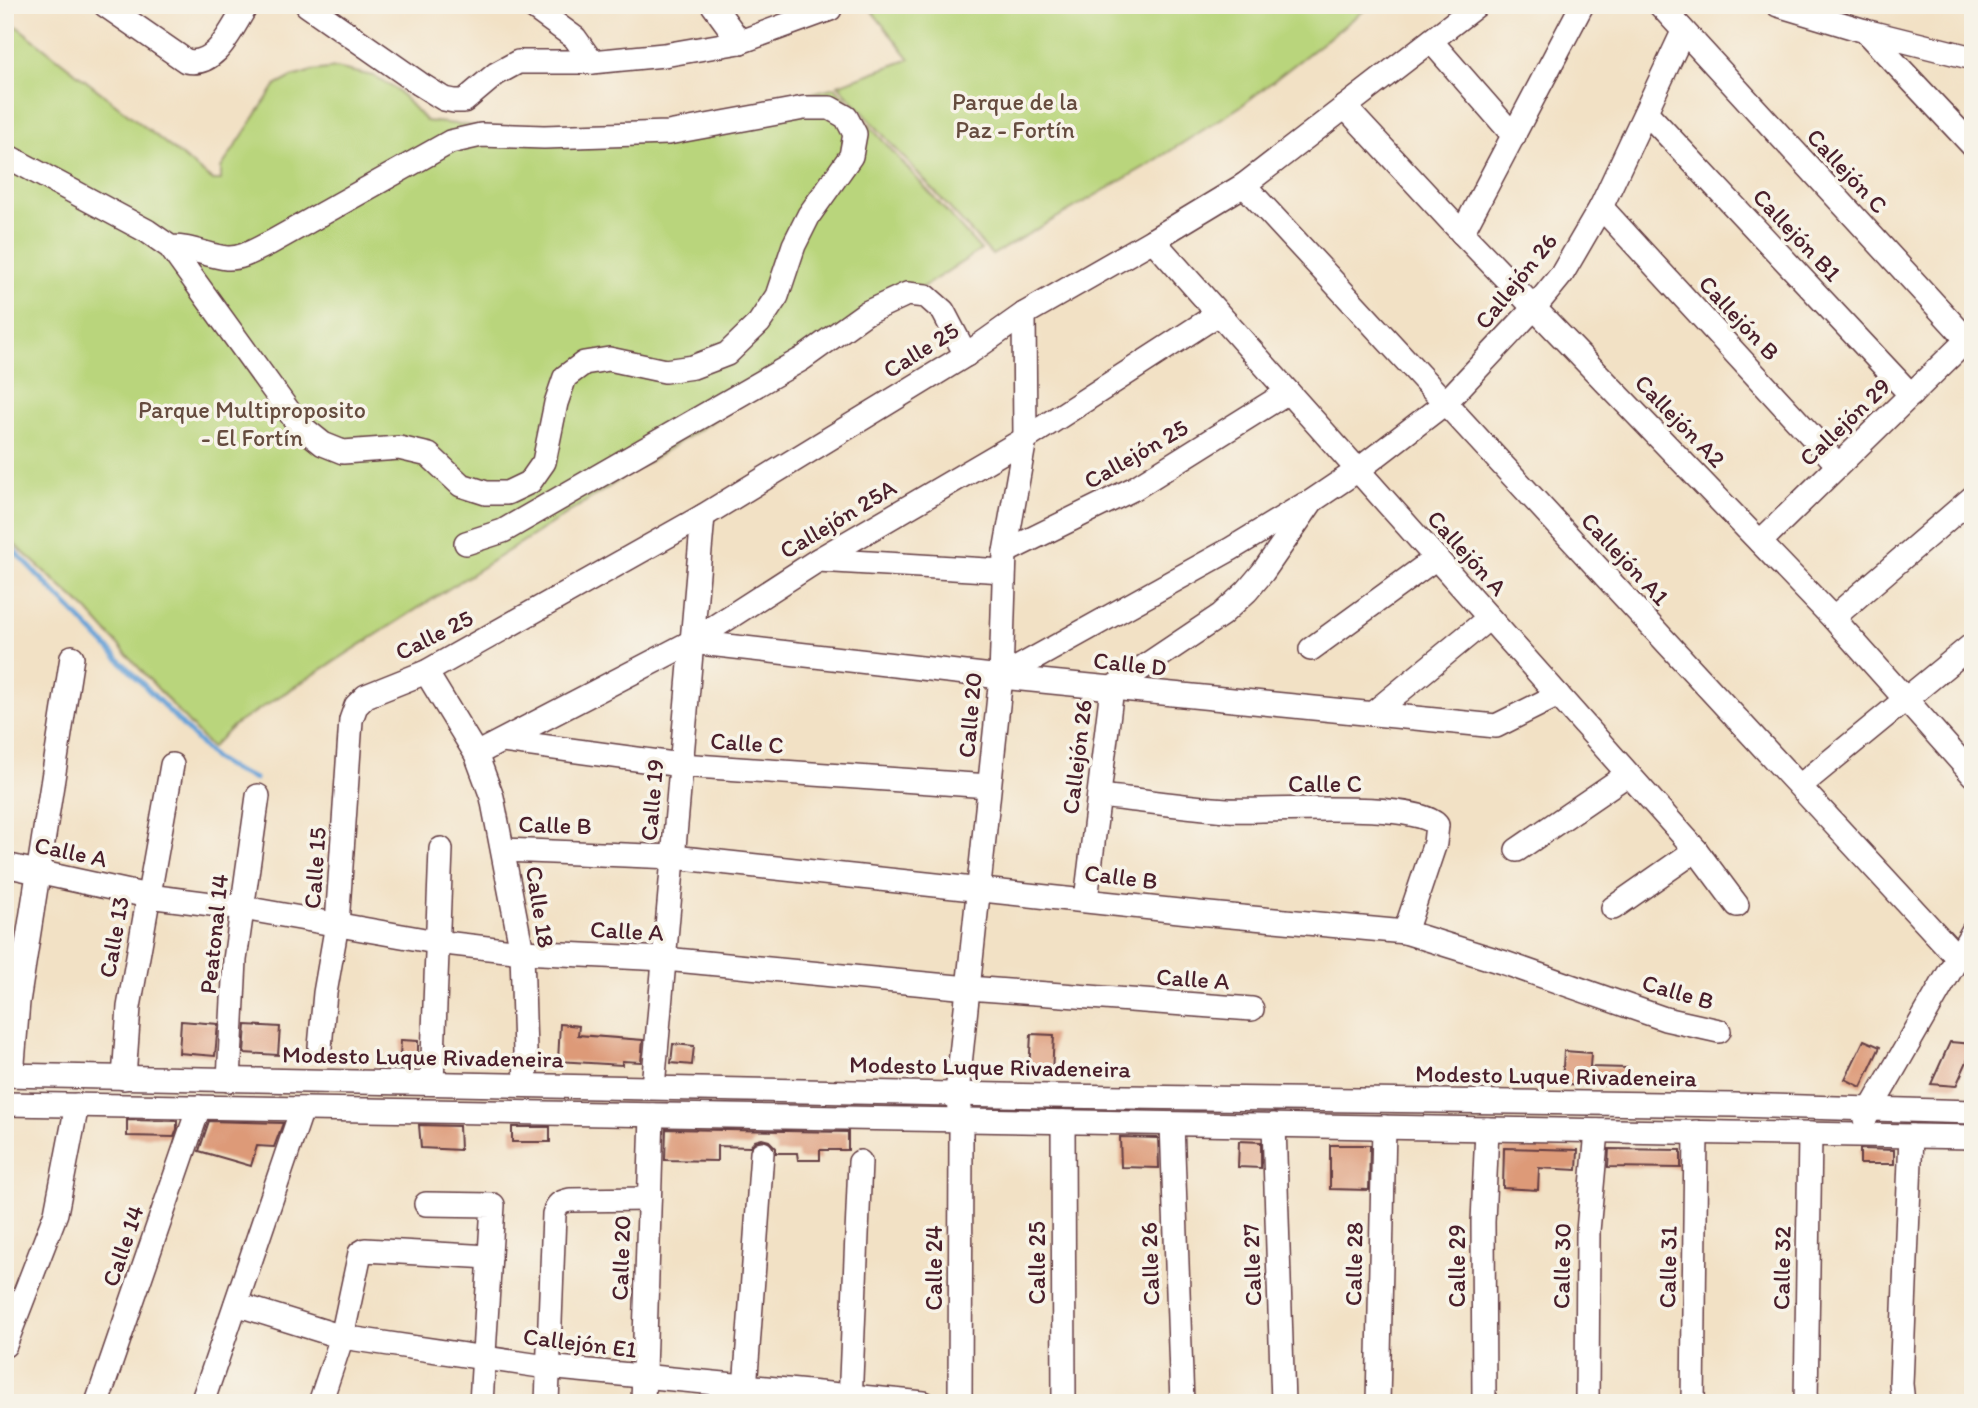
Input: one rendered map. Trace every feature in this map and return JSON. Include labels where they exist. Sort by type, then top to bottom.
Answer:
[{"type":"street","points":[[105,5],[186,61],[194,62],[205,61],[214,55],[247,5]]},
{"type":"street","points":[[307,5],[420,84],[444,99],[454,101],[464,101],[496,74],[518,62],[592,62],[664,55],[740,42],[830,9]]},
{"type":"street","points":[[530,5],[575,38],[592,62]]},
{"type":"street","points":[[713,5],[740,42]]},
{"type":"street","name":"Calle 25","points":[[366,696],[426,672],[703,516],[965,355],[1024,314],[1244,185],[1477,5]]},
{"type":"street","points":[[1462,233],[1582,5]]},
{"type":"street","name":"Callejón C","points":[[1660,5],[1970,343]]},
{"type":"street","points":[[1778,5],[1865,31],[1973,58]]},
{"type":"street","points":[[1865,31],[1973,146]]},
{"type":"street","name":"Callejón 26","points":[[1001,677],[1312,501],[1358,470],[1445,403],[1535,307],[1562,274],[1601,207],[1683,32]]},
{"type":"street","points":[[1431,41],[1514,136]]},
{"type":"street","name":"Callejón A2","points":[[1345,107],[1462,233],[1833,618],[1973,775]]},
{"type":"street","points":[[5,155],[170,247],[298,424],[323,444],[343,452],[399,448],[429,455],[461,485],[486,494],[507,493],[530,482],[544,462],[556,403],[565,377],[584,363],[609,359],[665,371],[693,368],[727,354],[759,323],[777,296],[794,245],[809,215],[851,156],[855,134],[846,117],[830,108],[804,108],[668,133],[544,137],[481,135],[450,142],[244,256],[227,258],[205,251],[170,247]]},
{"type":"street","name":"Callejón B1","points":[[1646,112],[1911,395]]},
{"type":"street","name":"Callejón A1","points":[[1244,185],[1800,786],[1966,960]]},
{"type":"street","name":"Callejón B","points":[[1601,207],[1838,465]]},
{"type":"street","name":"Callejón A","points":[[1153,240],[1696,850],[1737,905]]},
{"type":"street","points":[[466,543],[503,531],[802,359],[866,313],[907,294],[926,296],[943,311],[965,355]]},
{"type":"street","name":"Calle 20","points":[[961,1127],[957,1093],[1001,677],[1005,562],[1026,439],[1024,314]]},
{"type":"street","name":"Callejón 25A","points":[[476,754],[691,642],[818,560],[1026,439],[1218,314]]},
{"type":"street","name":"Callejón 29","points":[[1760,542],[1911,395],[1970,343]]},
{"type":"street","name":"Callejón 25","points":[[818,560],[1005,562],[1133,489],[1288,392]]},
{"type":"street","points":[[1833,618],[1973,497]]},
{"type":"street","name":"Callejón 26","points":[[1086,900],[1112,688],[1221,615],[1247,591],[1312,501]]},
{"type":"street","name":"Calle 19","points":[[653,1087],[703,516]]},
{"type":"street","points":[[1311,649],[1436,558]]},
{"type":"street","points":[[1372,714],[1489,618]]},
{"type":"street","name":"Calle D","points":[[691,642],[1001,677],[1496,726],[1558,695]]},
{"type":"street","points":[[1800,786],[1973,644]]},
{"type":"street","points":[[8,1075],[72,657]]},
{"type":"street","name":"Calle 18","points":[[426,672],[476,754],[492,796],[522,952],[526,1085]]},
{"type":"street","name":"Calle 15","points":[[320,1047],[325,993],[337,924],[351,720],[356,706],[366,696]]},
{"type":"street","name":"Calle C","points":[[503,741],[681,765],[989,786]]},
{"type":"street","name":"Calle 13","points":[[124,1078],[129,1007],[172,765]]},
{"type":"street","points":[[1517,850],[1628,774]]},
{"type":"street","name":"Peatonal 14","points":[[229,1080],[235,960],[258,796]]},
{"type":"street","name":"Calle C","points":[[1099,796],[1228,810],[1382,810],[1431,818],[1437,825],[1435,843],[1405,932]]},
{"type":"street","points":[[432,1083],[441,849]]},
{"type":"street","name":"Calle B","points":[[504,850],[673,857],[1405,932],[1505,963],[1665,1019],[1719,1031]]},
{"type":"street","points":[[1613,908],[1696,850]]},
{"type":"street","name":"Calle A","points":[[5,865],[148,896],[243,908],[436,942],[522,952],[665,959],[968,988],[1252,1009]]},
{"type":"street","points":[[1856,1135],[1966,960],[1973,931]]},
{"type":"street","name":"Modesto Luque Rivadeneira","points":[[8,1075],[1050,1096],[1735,1105],[1973,1112]]},
{"type":"street","points":[[812,1118],[818,1111],[836,1107],[838,1090]]},
{"type":"street","points":[[1008,1122],[1010,1105],[1031,1104],[1050,1096]]},
{"type":"street","points":[[1544,1129],[1551,1119],[1562,1113],[1618,1103]]},
{"type":"street","points":[[5,1104],[812,1118],[961,1127],[1008,1122],[1063,1122],[1973,1136]]},
{"type":"street","points":[[5,1345],[56,1213],[76,1105]]},
{"type":"street","points":[[1728,1133],[1735,1105]]},
{"type":"street","name":"Calle 14","points":[[97,1403],[199,1107]]},
{"type":"street","points":[[202,1403],[302,1109]]},
{"type":"street","name":"Calle 20","points":[[643,1403],[652,1115]]},
{"type":"street","name":"Calle 25","points":[[1063,1122],[1064,1403]]},
{"type":"street","name":"Calle 26","points":[[1172,1124],[1182,1403]]},
{"type":"street","name":"Calle 27","points":[[1274,1125],[1283,1403]]},
{"type":"street","name":"Calle 24","points":[[960,1403],[961,1127]]},
{"type":"street","name":"Calle 28","points":[[1378,1403],[1384,1127]]},
{"type":"street","name":"Calle 29","points":[[1484,1403],[1483,1222],[1487,1129]]},
{"type":"street","name":"Calle 30","points":[[1587,1403],[1588,1231],[1597,1130]]},
{"type":"street","name":"Calle 31","points":[[1693,1403],[1696,1132]]},
{"type":"street","name":"Calle 32","points":[[1806,1403],[1810,1134]]},
{"type":"street","points":[[1903,1403],[1911,1136]]},
{"type":"street","points":[[744,1394],[762,1153]]},
{"type":"street","points":[[850,1399],[860,1162]]},
{"type":"street","points":[[547,1403],[556,1206],[570,1200],[649,1199]]},
{"type":"street","points":[[426,1204],[493,1205],[481,1403]]},
{"type":"street","points":[[320,1403],[342,1337],[357,1260],[365,1250],[490,1257]]},
{"type":"street","name":"Callejón E1","points":[[236,1304],[342,1337],[547,1367],[644,1377],[744,1394],[923,1403]]},
{"type":"green space","name":"Parque de la Paz - Fortín","points":[[867,5],[1371,5],[1241,106],[1148,165],[992,255],[838,85],[910,59]]},
{"type":"green space","name":"Parque Multiproposito - El Fortín","points":[[5,17],[212,180],[221,180],[221,168],[275,86],[312,71],[336,68],[373,76],[397,90],[426,121],[524,131],[612,130],[747,110],[835,87],[981,250],[233,726],[211,748],[87,610],[5,536]]},
{"type":"building","points":[[181,1021],[218,1024],[215,1056],[179,1053]]},
{"type":"building","points":[[560,1024],[579,1026],[578,1035],[643,1040],[641,1062],[622,1061],[622,1065],[558,1061]]},
{"type":"building","points":[[246,1025],[280,1027],[278,1055],[244,1053]]},
{"type":"building","points":[[1031,1034],[1054,1035],[1052,1073],[1029,1072]]},
{"type":"building","points":[[401,1040],[418,1041],[418,1057],[400,1056]]},
{"type":"building","points":[[1864,1040],[1880,1047],[1861,1087],[1845,1079]]},
{"type":"building","points":[[1950,1042],[1973,1044],[1973,1048],[1956,1086],[1931,1084]]},
{"type":"building","points":[[673,1044],[694,1046],[692,1065],[671,1063]]},
{"type":"building","points":[[1564,1051],[1591,1053],[1590,1067],[1627,1068],[1626,1086],[1562,1084]]},
{"type":"building","points":[[127,1120],[177,1121],[177,1129],[174,1137],[127,1136]]},
{"type":"building","points":[[209,1121],[283,1123],[274,1147],[257,1146],[251,1166],[199,1151]]},
{"type":"building","points":[[419,1125],[459,1126],[460,1150],[421,1148]]},
{"type":"building","points":[[512,1127],[550,1127],[550,1142],[512,1142]]},
{"type":"building","points":[[666,1129],[848,1132],[848,1150],[820,1150],[820,1160],[798,1160],[797,1153],[776,1153],[776,1148],[769,1141],[762,1139],[755,1141],[750,1147],[717,1146],[717,1161],[665,1160]]},
{"type":"building","points":[[1120,1137],[1158,1138],[1159,1168],[1121,1167]]},
{"type":"building","points":[[1239,1141],[1261,1142],[1261,1168],[1238,1167]]},
{"type":"building","points":[[1330,1145],[1370,1145],[1369,1190],[1330,1189]]},
{"type":"building","points":[[1504,1148],[1578,1150],[1577,1170],[1539,1168],[1538,1190],[1503,1188]]},
{"type":"building","points":[[1609,1149],[1681,1150],[1681,1168],[1608,1167]]},
{"type":"building","points":[[1860,1149],[1894,1150],[1894,1164],[1860,1164]]},
{"type":"waterway","points":[[5,541],[214,758],[255,779]]}]
